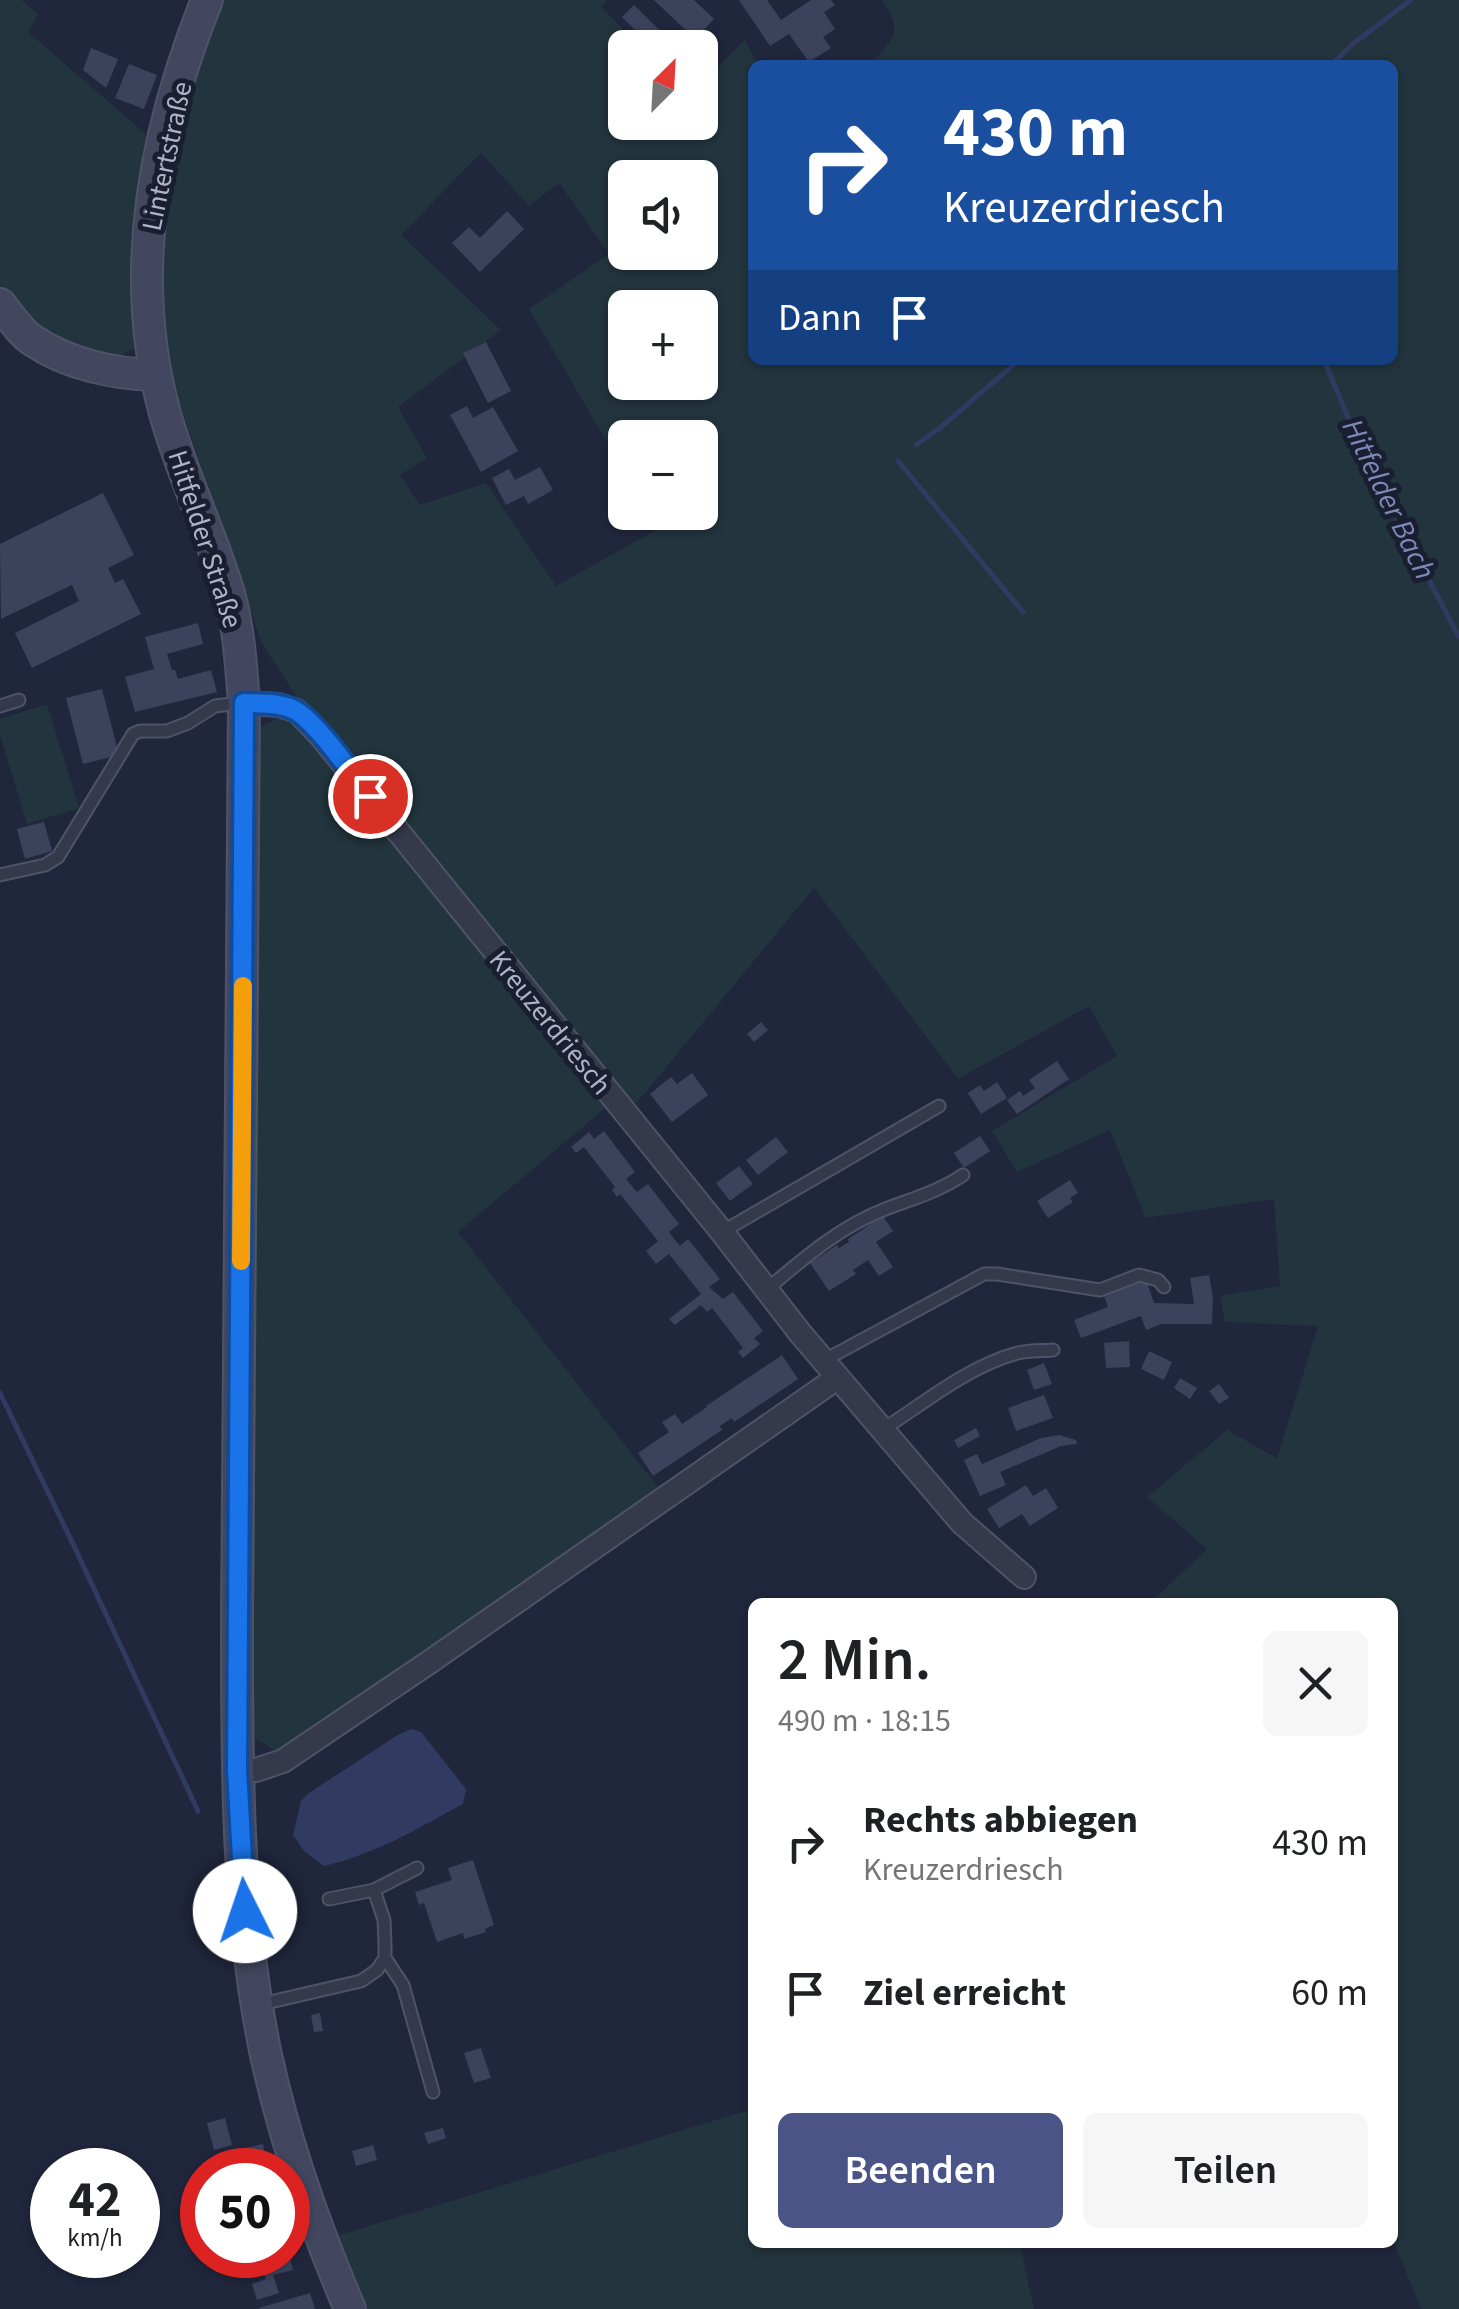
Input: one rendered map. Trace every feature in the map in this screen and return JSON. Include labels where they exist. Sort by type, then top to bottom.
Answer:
[{"type":"main road","name":"Lintertstraße","points":[[155,375],[146,268],[154,182],[191,43],[208,0]]},
{"type":"main road","points":[[0,304],[30,339],[48,348],[113,372],[155,375]]},
{"type":"main road","name":"Hitfelder Straße","points":[[155,375],[176,451],[228,592],[238,636],[244,703],[237,1770],[245,1911],[266,2058],[299,2175],[350,2309]]},
{"type":"street","name":"Kreuzerdriesch","points":[[244,703],[279,705],[297,711],[321,736],[830,1369],[962,1523],[1024,1577]]},
{"type":"street","points":[[237,1770],[256,1770],[283,1761],[432,1661],[830,1369]]},
{"type":"lane","points":[[0,706],[19,700]]},
{"type":"lane","points":[[0,876],[45,864],[58,856],[134,734],[167,731],[215,706],[244,703]]},
{"type":"lane","points":[[722,1232],[939,1106]]},
{"type":"lane","points":[[766,1290],[824,1241],[884,1210],[945,1187],[963,1175]]},
{"type":"lane","points":[[830,1369],[984,1274],[1100,1290],[1139,1275],[1158,1280],[1164,1287]]},
{"type":"lane","points":[[882,1430],[955,1383],[1016,1352],[1054,1350]]},
{"type":"lane","points":[[329,1899],[374,1890],[417,1868]]},
{"type":"lane","points":[[374,1890],[384,1920],[385,1958],[403,1984],[434,2092]]},
{"type":"lane","points":[[257,2004],[361,1981],[377,1970],[385,1958]]},
{"type":"shaded area","points":[[0,0],[21,0],[38,14],[28,32],[147,135],[138,241],[136,347],[117,357],[96,354],[37,328],[0,286]]},
{"type":"shaded area","points":[[223,0],[607,0],[601,6],[623,30],[608,30],[608,140],[718,140],[718,67],[745,40],[755,60],[748,60],[748,365],[1398,365],[1398,60],[873,60],[893,36],[893,21],[882,0],[1459,0],[1459,2309],[1421,2309],[1396,2248],[1398,1598],[1155,1598],[1207,1549],[1147,1497],[1227,1430],[1277,1458],[1318,1326],[1225,1322],[1220,1296],[1280,1286],[1274,1199],[1146,1218],[1110,1130],[1017,1172],[992,1131],[1117,1056],[1089,1006],[958,1079],[814,888],[631,1110],[299,701],[261,641],[168,369],[159,296],[163,229],[179,124]],"holes":[[[481,153],[529,206],[559,183],[608,253],[608,160],[718,160],[718,270],[608,270],[608,255],[529,309],[608,444],[608,420],[718,420],[718,530],[655,530],[556,586],[486,483],[420,505],[400,475],[427,458],[398,407],[501,330],[401,235]]]},
{"type":"shaded area","points":[[47,704],[79,808],[27,824],[0,734],[0,719]]},
{"type":"shaded area","points":[[284,715],[300,726],[609,1105],[458,1232],[662,1492],[280,1754],[251,1736],[258,762],[260,727]]},
{"type":"shaded area","points":[[748,2110],[748,2248],[1024,2248],[1021,2250],[1034,2309],[365,2309],[336,2236]]},
{"type":"water","points":[[411,1729],[421,1732],[466,1789],[463,1804],[378,1848],[324,1866],[304,1851],[293,1835],[301,1801]]},
{"type":"building","points":[[654,0],[694,0],[714,19],[704,30],[686,30]]},
{"type":"building","points":[[739,0],[767,0],[781,20],[811,0],[831,0],[835,5],[824,12],[835,29],[823,37],[831,48],[812,60],[808,60],[789,34],[770,46]]},
{"type":"building","points":[[634,5],[659,30],[635,30],[622,17]]},
{"type":"building","points":[[91,48],[118,59],[106,88],[83,70]]},
{"type":"building","points":[[129,64],[157,75],[144,109],[115,98]]},
{"type":"building","points":[[507,211],[524,229],[480,272],[452,243],[469,227],[480,238]]},
{"type":"building","points":[[486,342],[511,391],[488,403],[463,353]]},
{"type":"building","points":[[467,406],[473,418],[493,407],[518,451],[481,472],[450,415]]},
{"type":"building","points":[[540,467],[553,490],[528,504],[524,496],[506,505],[492,478],[509,469],[515,480]]},
{"type":"building","points":[[103,493],[134,555],[108,568],[115,583],[123,579],[141,614],[32,668],[15,633],[79,601],[72,585],[1,619],[0,544]]},
{"type":"building","points":[[198,623],[203,644],[167,654],[178,679],[211,670],[217,692],[135,712],[125,677],[154,669],[145,637]]},
{"type":"building","points":[[102,689],[119,755],[83,764],[66,698]]},
{"type":"building","points":[[44,822],[52,851],[25,859],[17,829]]},
{"type":"building","points":[[761,1022],[768,1030],[754,1042],[747,1034]]},
{"type":"building","points":[[1057,1061],[1069,1079],[1017,1114],[1007,1100],[1020,1091],[1023,1096],[1035,1088],[1029,1080]]},
{"type":"building","points":[[692,1073],[708,1095],[672,1122],[650,1094],[671,1077],[677,1084]]},
{"type":"building","points":[[997,1082],[1007,1098],[981,1114],[968,1093],[980,1085],[984,1091]]},
{"type":"building","points":[[604,1131],[635,1172],[626,1179],[637,1192],[648,1184],[679,1224],[669,1232],[674,1239],[680,1246],[688,1239],[720,1279],[709,1287],[723,1299],[733,1292],[763,1331],[754,1338],[760,1344],[743,1358],[738,1352],[743,1348],[712,1308],[707,1312],[701,1305],[675,1325],[669,1319],[701,1294],[669,1254],[656,1264],[646,1251],[658,1241],[620,1194],[617,1197],[612,1190],[615,1187],[584,1147],[576,1153],[571,1147],[589,1132],[594,1139]]},
{"type":"building","points":[[980,1136],[990,1151],[964,1168],[954,1153]]},
{"type":"building","points":[[776,1137],[788,1152],[758,1175],[746,1160]]},
{"type":"building","points":[[739,1166],[753,1184],[730,1201],[716,1183]]},
{"type":"building","points":[[1070,1180],[1078,1193],[1070,1198],[1073,1202],[1048,1218],[1037,1201]]},
{"type":"building","points":[[883,1216],[893,1231],[876,1242],[893,1267],[879,1276],[868,1260],[853,1270],[856,1274],[829,1291],[810,1263],[837,1245],[839,1248],[849,1242]]},
{"type":"building","points":[[1209,1275],[1212,1324],[1162,1324],[1146,1330],[1141,1316],[1081,1338],[1074,1320],[1108,1307],[1104,1296],[1146,1279],[1154,1303],[1194,1304],[1190,1278]]},
{"type":"building","points":[[1129,1341],[1130,1367],[1106,1368],[1104,1343]]},
{"type":"building","points":[[1149,1351],[1172,1362],[1164,1380],[1141,1369]]},
{"type":"building","points":[[782,1355],[798,1379],[734,1422],[732,1418],[720,1426],[722,1430],[653,1476],[638,1453],[669,1432],[662,1422],[675,1414],[682,1424]]},
{"type":"building","points":[[1044,1363],[1052,1384],[1034,1390],[1027,1370]]},
{"type":"building","points":[[1180,1378],[1197,1388],[1190,1399],[1174,1388]]},
{"type":"building","points":[[1219,1384],[1229,1398],[1219,1404],[1209,1391]]},
{"type":"building","points":[[1044,1395],[1053,1418],[1016,1431],[1008,1408]]},
{"type":"building","points":[[976,1428],[980,1436],[958,1448],[954,1440]]},
{"type":"building","points":[[1059,1435],[1076,1440],[1077,1444],[1061,1446],[1000,1472],[1006,1485],[980,1496],[964,1460],[977,1454],[982,1464],[1041,1438]]},
{"type":"building","points":[[1026,1485],[1033,1496],[1046,1488],[1058,1508],[1030,1526],[1022,1514],[999,1528],[987,1509]]},
{"type":"building","points":[[473,1860],[494,1925],[464,1939],[463,1933],[437,1942],[424,1903],[419,1905],[415,1892],[452,1880],[448,1868]]},
{"type":"building","points":[[320,2013],[323,2031],[314,2032],[311,2015]]},
{"type":"building","points":[[481,2048],[491,2078],[474,2083],[464,2053]]},
{"type":"building","points":[[225,2118],[232,2145],[213,2148],[207,2123]]},
{"type":"building","points":[[443,2128],[446,2138],[428,2144],[424,2133]]},
{"type":"building","points":[[373,2145],[377,2160],[356,2166],[352,2151]]},
{"type":"building","points":[[274,2278],[279,2293],[257,2300],[252,2284]]},
{"type":"building","points":[[310,2293],[315,2309],[259,2308]]},
{"type":"waterway","name":"Hitfelder Bach","points":[[1336,60],[1411,0]]},
{"type":"waterway","points":[[916,445],[1013,365]]},
{"type":"waterway","name":"Hitfelder Bach","points":[[1326,365],[1366,460],[1459,637]]},
{"type":"waterway","points":[[898,461],[1023,612]]},
{"type":"waterway","points":[[0,1393],[198,1811]]},
{"type":"slow traffic","points":[[241,1261],[243,986]]},
{"type":"route","points":[[245,1911],[237,1770],[244,703],[279,705],[297,711],[370,796]]}]
